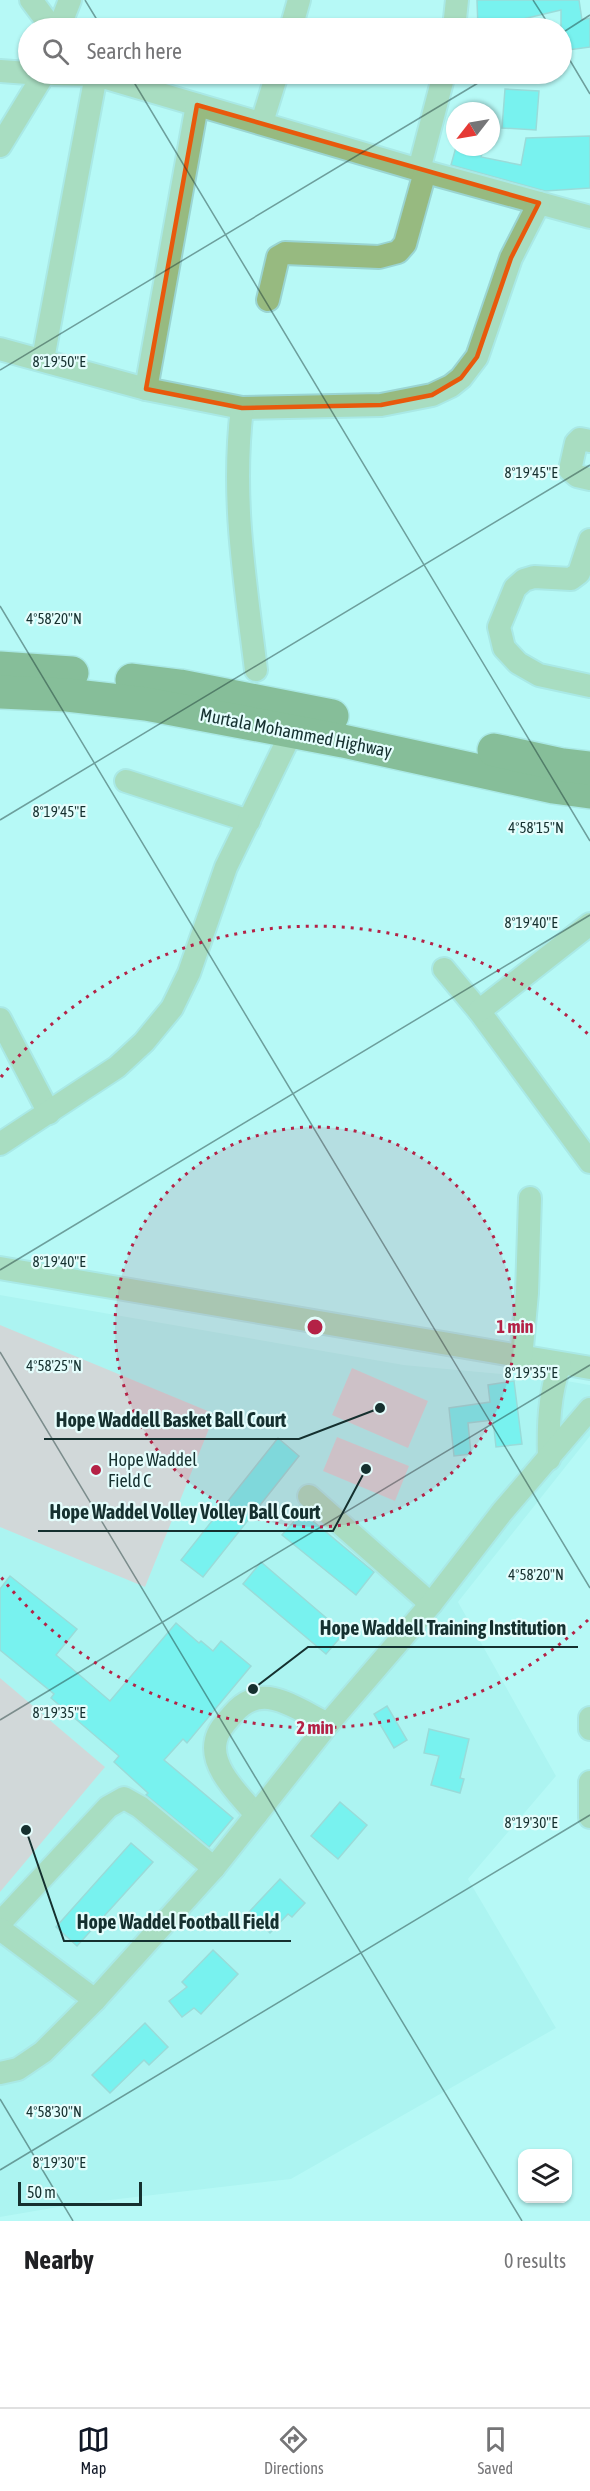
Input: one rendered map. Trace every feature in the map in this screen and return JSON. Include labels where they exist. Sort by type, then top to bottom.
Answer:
[{"type":"highway","name":"Murtala Mohammed Highway","points":[[0,668],[81,674],[180,686],[297,720],[554,787],[590,792]]},
{"type":"highway","name":"Murtala Mohammed Highway","points":[[0,692],[67,695],[297,720],[590,768]]},
{"type":"street","points":[[31,0],[44,18]]},
{"type":"street","points":[[63,18],[70,0]]},
{"type":"street","points":[[294,18],[299,0]]},
{"type":"street","points":[[455,18],[457,0]]},
{"type":"street","points":[[0,72],[18,73]]},
{"type":"street","points":[[0,146],[38,84]]},
{"type":"street","points":[[43,359],[84,84]]},
{"type":"street","points":[[121,84],[262,122],[422,171],[589,215]]},
{"type":"street","points":[[262,122],[274,84]]},
{"type":"street","points":[[268,300],[278,257],[285,253],[379,257],[398,252],[405,244],[442,84]]},
{"type":"street","points":[[146,389],[196,105]]},
{"type":"street","points":[[0,349],[146,389],[242,408],[381,405],[432,395],[451,386],[471,368],[477,357],[511,258],[539,203]]},
{"type":"street","points":[[242,408],[237,446],[237,511],[256,670]]},
{"type":"street","points":[[590,441],[580,439],[576,443],[570,470],[577,476],[590,479]]},
{"type":"street","points":[[590,540],[579,573],[571,579],[534,577],[524,580],[515,588],[499,627],[504,648],[519,663],[539,675],[590,686]]},
{"type":"street","points":[[0,1144],[117,1067],[144,1042],[172,1008],[189,973],[226,867],[297,720]]},
{"type":"street","points":[[126,781],[249,821]]},
{"type":"street","points":[[479,1011],[590,924]]},
{"type":"street","points":[[444,969],[479,1011],[590,1162]]},
{"type":"street","points":[[0,1019],[49,1113]]},
{"type":"street","points":[[521,1358],[527,1293],[530,1198]]},
{"type":"street","points":[[0,1268],[590,1368]]},
{"type":"street","points":[[549,1459],[548,1422],[555,1379],[560,1364]]},
{"type":"street","points":[[0,2073],[18,2069],[43,2052],[95,2000],[213,1868],[328,1724],[431,1604],[502,1512],[590,1409]]},
{"type":"street","points":[[309,1496],[431,1604]]},
{"type":"street","points":[[256,1815],[225,1777],[217,1758],[215,1741],[222,1726],[240,1706],[256,1698],[274,1699],[328,1724]]},
{"type":"street","points":[[590,1718],[590,1729]]},
{"type":"street","points":[[590,1782],[590,1817]]},
{"type":"street","points":[[0,1923],[108,1807],[124,1798],[140,1807],[213,1868]]},
{"type":"street","points":[[0,1929],[95,2000]]},
{"type":"highlighted area","points":[[197,105],[539,203],[511,258],[477,357],[461,378],[432,395],[381,405],[242,408],[146,389]]},
{"type":"shaded area","points":[[0,1295],[404,1365],[555,1379],[590,1385],[590,1436],[458,1602],[556,1776],[468,1879],[556,2028],[291,2179],[76,2204],[0,2217]]},
{"type":"shaded area","name":"Hope Waddel Field C","points":[[0,1325],[215,1414],[145,1587],[0,1527]]},
{"type":"shaded area","points":[[352,1368],[428,1401],[408,1448],[332,1415]]},
{"type":"shaded area","points":[[337,1437],[409,1466],[395,1501],[323,1471]]},
{"type":"shaded area","points":[[0,1678],[105,1767],[0,1892]]},
{"type":"building","points":[[477,0],[579,0],[582,20],[590,18],[590,47],[572,49],[572,18],[561,18],[561,10],[527,18],[478,18]]},
{"type":"building","points":[[505,89],[539,91],[536,130],[502,128]]},
{"type":"building","points":[[590,136],[590,188],[545,191],[451,165],[454,156],[481,156],[521,165],[526,138]]},
{"type":"building","points":[[514,1381],[522,1444],[496,1447],[493,1420],[468,1423],[471,1454],[454,1456],[449,1408],[490,1402],[488,1385]]},
{"type":"building","points":[[278,1438],[299,1456],[203,1577],[181,1560]]},
{"type":"building","points":[[302,1512],[374,1572],[356,1595],[282,1535]]},
{"type":"building","points":[[261,1562],[344,1633],[326,1654],[243,1584]]},
{"type":"building","points":[[10,1576],[77,1629],[56,1655],[110,1701],[176,1623],[199,1643],[201,1641],[213,1651],[221,1641],[251,1666],[187,1743],[183,1739],[164,1760],[233,1818],[209,1847],[146,1795],[148,1793],[114,1762],[119,1756],[51,1698],[54,1694],[0,1650],[0,1589]]},
{"type":"building","points":[[387,1706],[407,1740],[394,1748],[374,1714]]},
{"type":"building","points":[[429,1729],[469,1739],[460,1778],[464,1779],[460,1793],[431,1785],[439,1756],[424,1753]]},
{"type":"building","points":[[340,1802],[367,1825],[338,1859],[311,1836]]},
{"type":"building","points":[[131,1843],[153,1862],[77,1946],[56,1927]]},
{"type":"building","points":[[280,1879],[305,1903],[292,1917],[288,1914],[270,1933],[249,1912]]},
{"type":"building","points":[[213,1950],[238,1974],[201,2014],[194,2008],[182,2017],[169,2001],[187,1987],[182,1982]]},
{"type":"building","points":[[145,2023],[168,2047],[149,2065],[144,2060],[110,2093],[92,2075]]},
{"type":"place","name":"Hope Waddell Basket Ball Court","points":[[380,1408]]},
{"type":"place","name":"Hope Waddel Volley Volley Ball Court","points":[[366,1469]]},
{"type":"place","name":"Hope Waddel Field C","points":[[96,1470]]},
{"type":"place","name":"Hope Waddell Training Institution","points":[[253,1689]]},
{"type":"place","name":"Hope Waddel Football Field","points":[[26,1830]]}]
